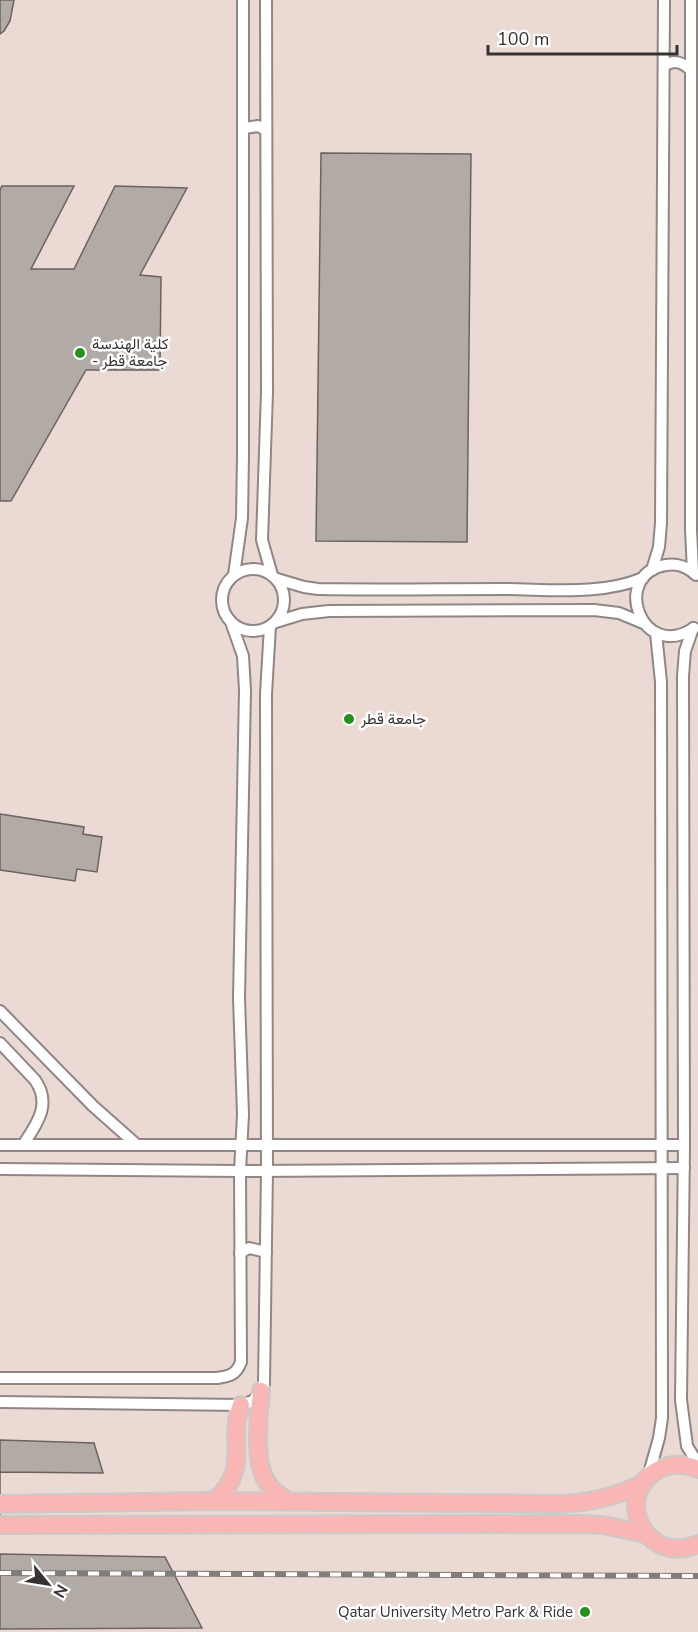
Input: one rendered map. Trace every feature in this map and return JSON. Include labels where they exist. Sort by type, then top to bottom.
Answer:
[{"type":"main road","points":[[261,1391],[258,1410],[260,1467],[271,1488],[290,1501]]},
{"type":"main road","points":[[214,1501],[227,1488],[235,1471],[238,1413],[241,1405]]},
{"type":"main road","points":[[0,1504],[214,1501],[576,1503],[610,1497],[645,1481],[656,1471],[675,1464],[698,1469]]},
{"type":"main road","points":[[645,1481],[636,1501],[636,1510],[641,1527],[646,1534],[668,1548],[683,1549],[698,1544]]},
{"type":"main road","points":[[0,1525],[581,1524],[646,1534]]},
{"type":"street","points":[[0,1378],[230,1376],[239,1368],[242,1354],[240,1171],[243,1115],[239,998],[245,690],[243,656],[231,622],[225,614],[222,601],[224,588],[234,575],[242,518],[245,128],[243,0]]},
{"type":"street","points":[[0,1402],[241,1405],[253,1401],[261,1391],[264,1377],[267,1170],[266,694],[273,624],[283,611],[285,597],[274,577],[262,540],[267,392],[266,0]]},
{"type":"street","points":[[652,570],[659,547],[661,523],[664,0]]},
{"type":"street","points":[[691,0],[691,530],[696,574]]},
{"type":"street","points":[[664,66],[675,61],[681,62],[690,70]]},
{"type":"street","points":[[244,68],[255,71],[266,69]]},
{"type":"street","points":[[245,128],[258,126],[266,130]]},
{"type":"street","points":[[234,575],[253,568],[297,586],[318,589],[499,590],[603,589],[630,584],[643,578],[652,570],[671,564],[679,565],[696,574]]},
{"type":"street","points":[[643,578],[635,600],[636,609],[643,623]]},
{"type":"street","points":[[231,622],[247,631],[259,631],[302,614],[329,611],[594,610],[619,613],[663,635],[679,635],[696,626]]},
{"type":"street","points":[[696,626],[685,651],[683,676],[684,1168],[681,1411],[687,1446],[698,1464]]},
{"type":"street","points":[[645,1481],[661,1428],[662,1381],[660,670],[656,633]]},
{"type":"street","points":[[0,1011],[93,1106],[137,1145]]},
{"type":"street","points":[[0,1043],[40,1086],[44,1101],[40,1118],[22,1145]]},
{"type":"street","points":[[0,1145],[684,1145]]},
{"type":"street","points":[[0,1169],[240,1171],[684,1168]]},
{"type":"street","points":[[240,1253],[249,1248],[266,1252]]},
{"type":"street","points":[[662,1381],[681,1382]]},
{"type":"shaded area","name":"جامعة قطر","points":[[0,0],[698,0],[698,1632],[0,1632]]},
{"type":"building","points":[[0,0],[14,0],[10,21],[0,34]]},
{"type":"building","points":[[321,153],[471,154],[467,542],[316,541]]},
{"type":"building","name":"كلية الهندسة - جامعة قطر","points":[[2,186],[74,186],[31,269],[74,269],[115,186],[187,188],[140,275],[161,277],[160,370],[86,370],[11,501],[0,501],[0,190]]},
{"type":"building","points":[[0,814],[84,827],[83,834],[102,837],[97,872],[77,869],[75,881],[0,870]]},
{"type":"building","points":[[0,1440],[94,1443],[103,1473],[0,1472]]},
{"type":"building","points":[[0,1554],[165,1557],[202,1628],[0,1629]]},
{"type":"railway","points":[[0,1573],[698,1576]]},
{"type":"place","name":"كلية الهندسة - جامعة قطر","points":[[80,353]]},
{"type":"place","name":"جامعة قطر","points":[[349,719]]},
{"type":"place","name":"Qatar University Metro Park & Ride","points":[[585,1612]]}]
